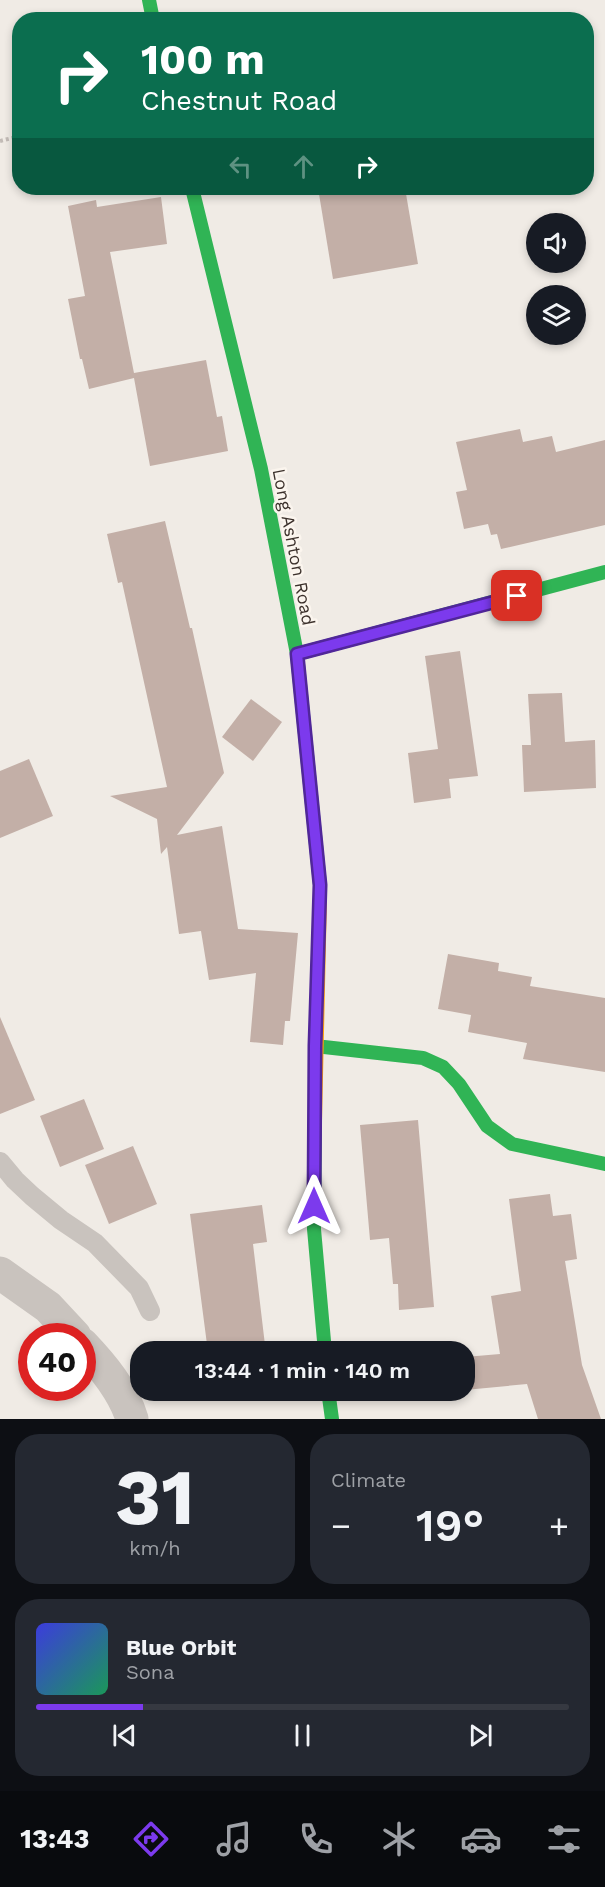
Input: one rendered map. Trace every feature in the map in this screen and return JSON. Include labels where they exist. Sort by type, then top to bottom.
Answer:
[{"type":"street","name":"Long Ashton Road","points":[[194,195],[261,469],[297,654],[320,885],[315,1046],[314,1229],[324,1341]]},
{"type":"street","points":[[297,654],[605,572]]},
{"type":"street","points":[[315,1046],[423,1058],[443,1067],[459,1084],[487,1126],[512,1144],[605,1164]]},
{"type":"street","points":[[0,1273],[48,1307],[63,1323]]},
{"type":"street","points":[[96,1359],[128,1405],[132,1419]]},
{"type":"street","points":[[330,1401],[332,1419]]},
{"type":"lane","points":[[0,1162],[32,1196],[61,1220],[95,1243],[139,1288],[150,1311]]},
{"type":"building","points":[[319,195],[406,195],[418,264],[333,279]]},
{"type":"building","points":[[161,197],[167,244],[110,252],[134,373],[206,360],[217,417],[222,416],[228,451],[150,466],[134,378],[89,389],[82,359],[80,359],[68,299],[85,296],[68,206],[96,200],[97,207]]},
{"type":"building","points":[[520,429],[523,442],[552,436],[556,452],[605,440],[605,525],[501,549],[497,534],[491,535],[488,524],[464,529],[456,492],[467,490],[456,442]]},
{"type":"building","points":[[165,521],[190,628],[192,628],[224,773],[177,835],[222,826],[238,929],[298,933],[290,1021],[285,1021],[283,1045],[250,1042],[256,973],[209,980],[201,931],[179,934],[167,847],[161,854],[157,819],[110,796],[167,787],[122,582],[118,583],[107,534]]},
{"type":"building","points":[[460,651],[478,776],[449,779],[451,798],[414,803],[408,753],[438,749],[425,656]]},
{"type":"building","points":[[562,693],[565,742],[595,740],[596,788],[524,792],[522,745],[531,745],[528,694]]},
{"type":"building","points":[[251,699],[282,722],[253,761],[222,737]]},
{"type":"building","points":[[29,759],[53,816],[0,838],[0,771]]},
{"type":"building","points":[[448,954],[499,963],[498,971],[532,977],[530,986],[605,998],[605,1072],[523,1059],[527,1043],[468,1032],[471,1015],[438,1009]]},
{"type":"building","points":[[0,1017],[35,1100],[0,1114]]},
{"type":"building","points":[[84,1099],[104,1149],[60,1167],[40,1116]]},
{"type":"building","points":[[418,1120],[434,1307],[399,1310],[398,1284],[393,1284],[389,1238],[370,1240],[360,1125]]},
{"type":"building","points":[[133,1146],[157,1204],[109,1224],[85,1165]]},
{"type":"building","points":[[550,1194],[553,1216],[571,1214],[577,1259],[565,1261],[582,1365],[601,1419],[538,1419],[527,1384],[475,1389],[475,1356],[500,1354],[491,1296],[521,1291],[509,1199]]},
{"type":"building","points":[[262,1205],[267,1242],[253,1244],[265,1341],[207,1341],[190,1214]]},
{"type":"traffic: fast","points":[[149,0],[151,12]]},
{"type":"traffic: fast","points":[[194,195],[261,469],[297,654],[320,897]]},
{"type":"traffic: fast","points":[[297,654],[605,572]]},
{"type":"traffic: fast","points":[[315,1046],[423,1058],[443,1067],[459,1084],[487,1126],[512,1144],[605,1164]]},
{"type":"traffic: fast","points":[[315,1121],[314,1229],[324,1341]]},
{"type":"traffic: fast","points":[[330,1401],[332,1419]]},
{"type":"traffic: slow","points":[[315,1121],[320,897]]},
{"type":"route","points":[[314,1206],[315,1046],[320,885],[297,654],[517,596]]}]
